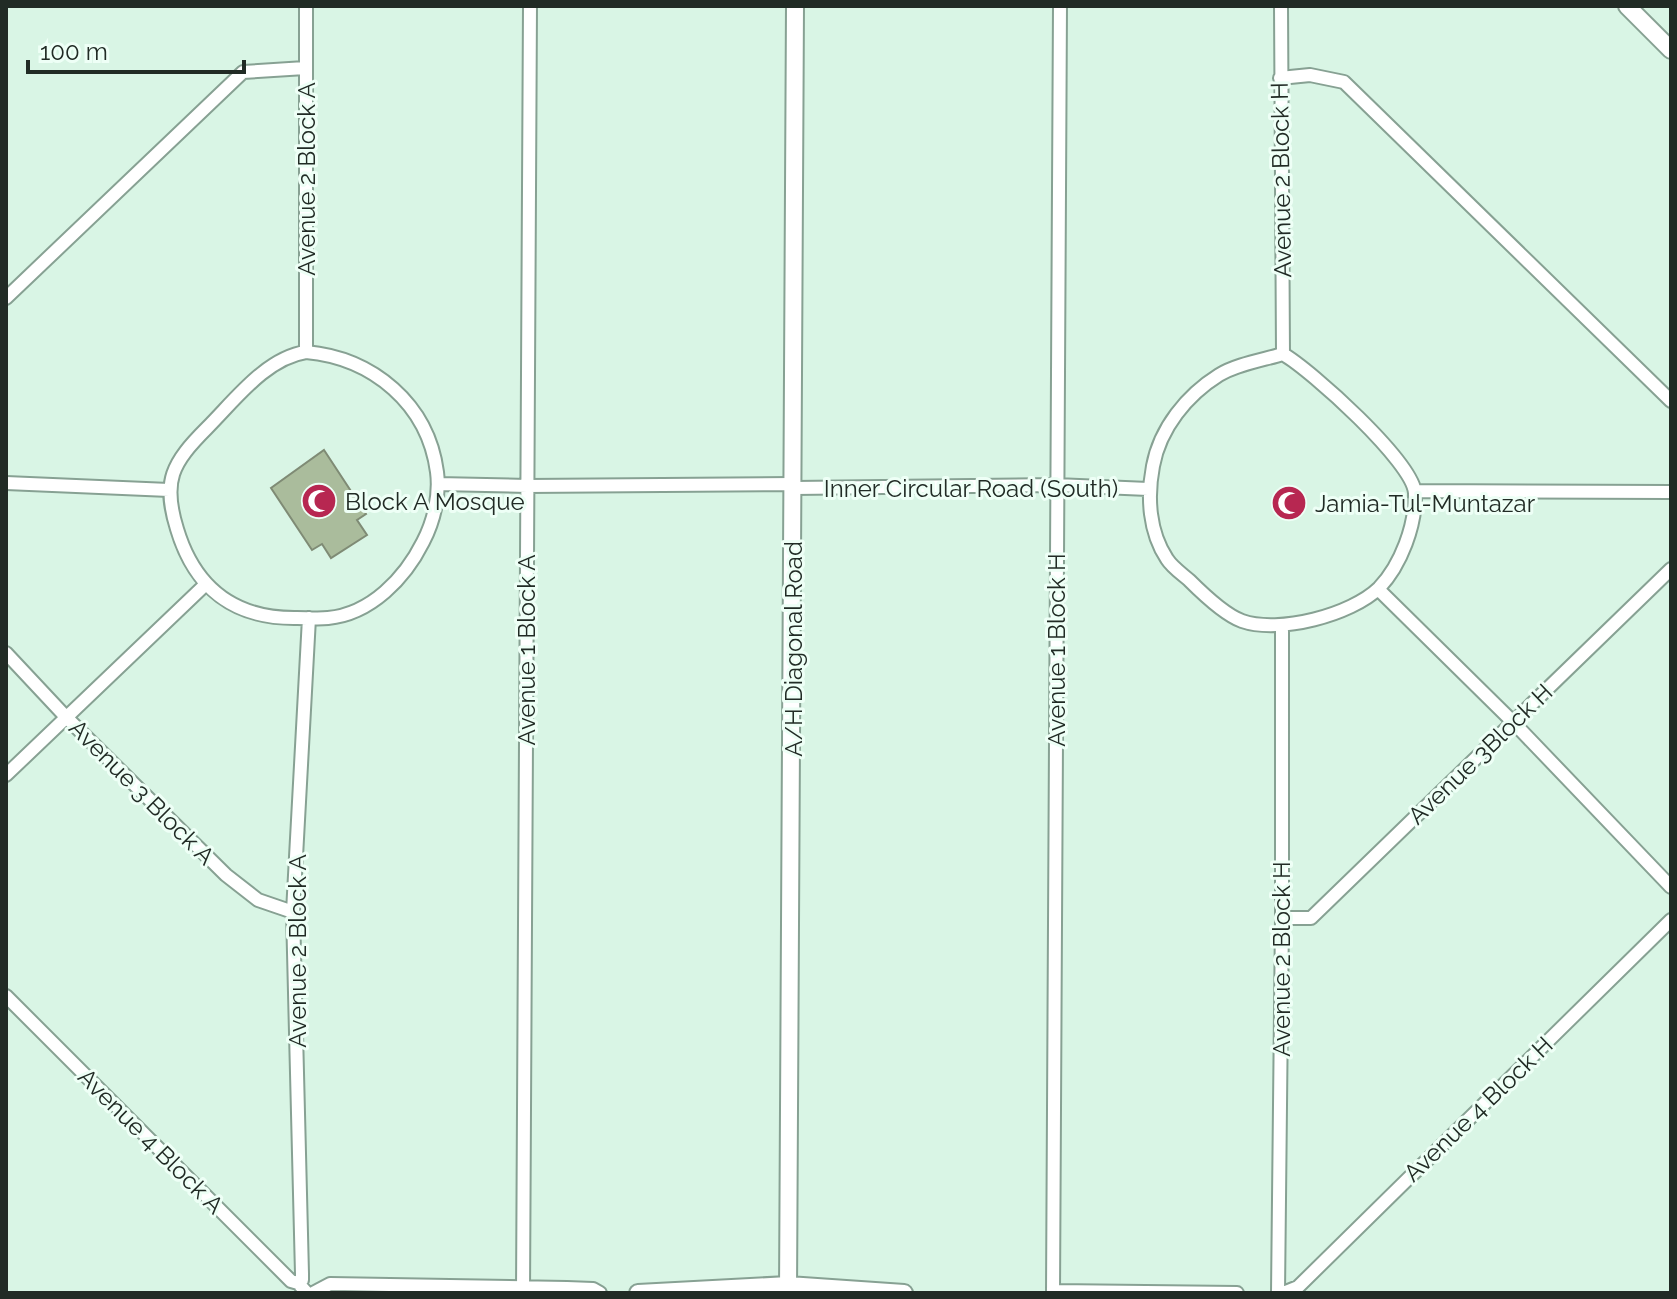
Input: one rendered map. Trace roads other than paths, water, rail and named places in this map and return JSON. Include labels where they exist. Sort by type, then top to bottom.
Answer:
[{"type":"street","name":"Avenue 2 Block A","points":[[306,6],[306,352]]},
{"type":"street","name":"Avenue 1 Block A","points":[[523,1291],[530,6]]},
{"type":"street","name":"A/H Diagonal Road","points":[[788,1289],[795,6]]},
{"type":"street","name":"Avenue 1 Block H","points":[[1054,1292],[1060,6]]},
{"type":"street","name":"Avenue 2 Block H","points":[[1281,6],[1283,354]]},
{"type":"street","points":[[1627,6],[1671,50]]},
{"type":"street","points":[[6,298],[243,72],[305,68]]},
{"type":"street","points":[[1280,78],[1310,75],[1344,82],[1671,401]]},
{"type":"street","points":[[306,352],[351,360],[377,374],[404,397],[420,417],[431,442],[438,484],[428,533],[408,570],[366,605],[329,618],[282,618],[251,612],[223,599],[206,584],[188,557],[179,535],[169,490],[172,474],[204,431],[276,363],[292,354],[306,352]]},
{"type":"street","points":[[1283,354],[1302,365],[1368,427],[1409,475],[1415,491],[1411,526],[1399,560],[1378,589],[1346,608],[1309,622],[1282,625],[1241,621],[1204,595],[1167,560],[1152,525],[1148,489],[1154,458],[1167,427],[1189,398],[1221,374],[1283,354]]},
{"type":"street","points":[[6,483],[169,490]]},
{"type":"street","name":"Inner Circular Road (South)","points":[[438,484],[1056,485],[1148,489]]},
{"type":"street","points":[[1415,491],[1671,492]]},
{"type":"street","name":"Avenue 3Block H","points":[[1282,918],[1311,918],[1671,569]]},
{"type":"street","points":[[6,775],[206,584]]},
{"type":"street","points":[[1378,589],[1513,722],[1671,887]]},
{"type":"street","name":"Avenue 2 Block A","points":[[298,1283],[302,1274],[293,912],[309,618]]},
{"type":"street","name":"Avenue 2 Block H","points":[[1280,1293],[1282,625]]},
{"type":"street","name":"Avenue 3 Block A","points":[[6,653],[65,716],[226,875],[258,900],[293,912]]},
{"type":"street","name":"Avenue 4 Block H","points":[[1280,1293],[1298,1287],[1671,920]]},
{"type":"street","name":"Avenue 4 Block A","points":[[6,996],[291,1281],[310,1293]]},
{"type":"street","points":[[310,1293],[330,1284],[523,1291],[580,1289],[600,1293]]},
{"type":"street","points":[[638,1293],[788,1289],[904,1293]]},
{"type":"street","points":[[1054,1292],[1237,1293]]},
{"type":"place","name":"Block A Mosque","points":[[319,501]]},
{"type":"place","name":"Jamia-Tul-Muntazar","points":[[1289,503]]}]
